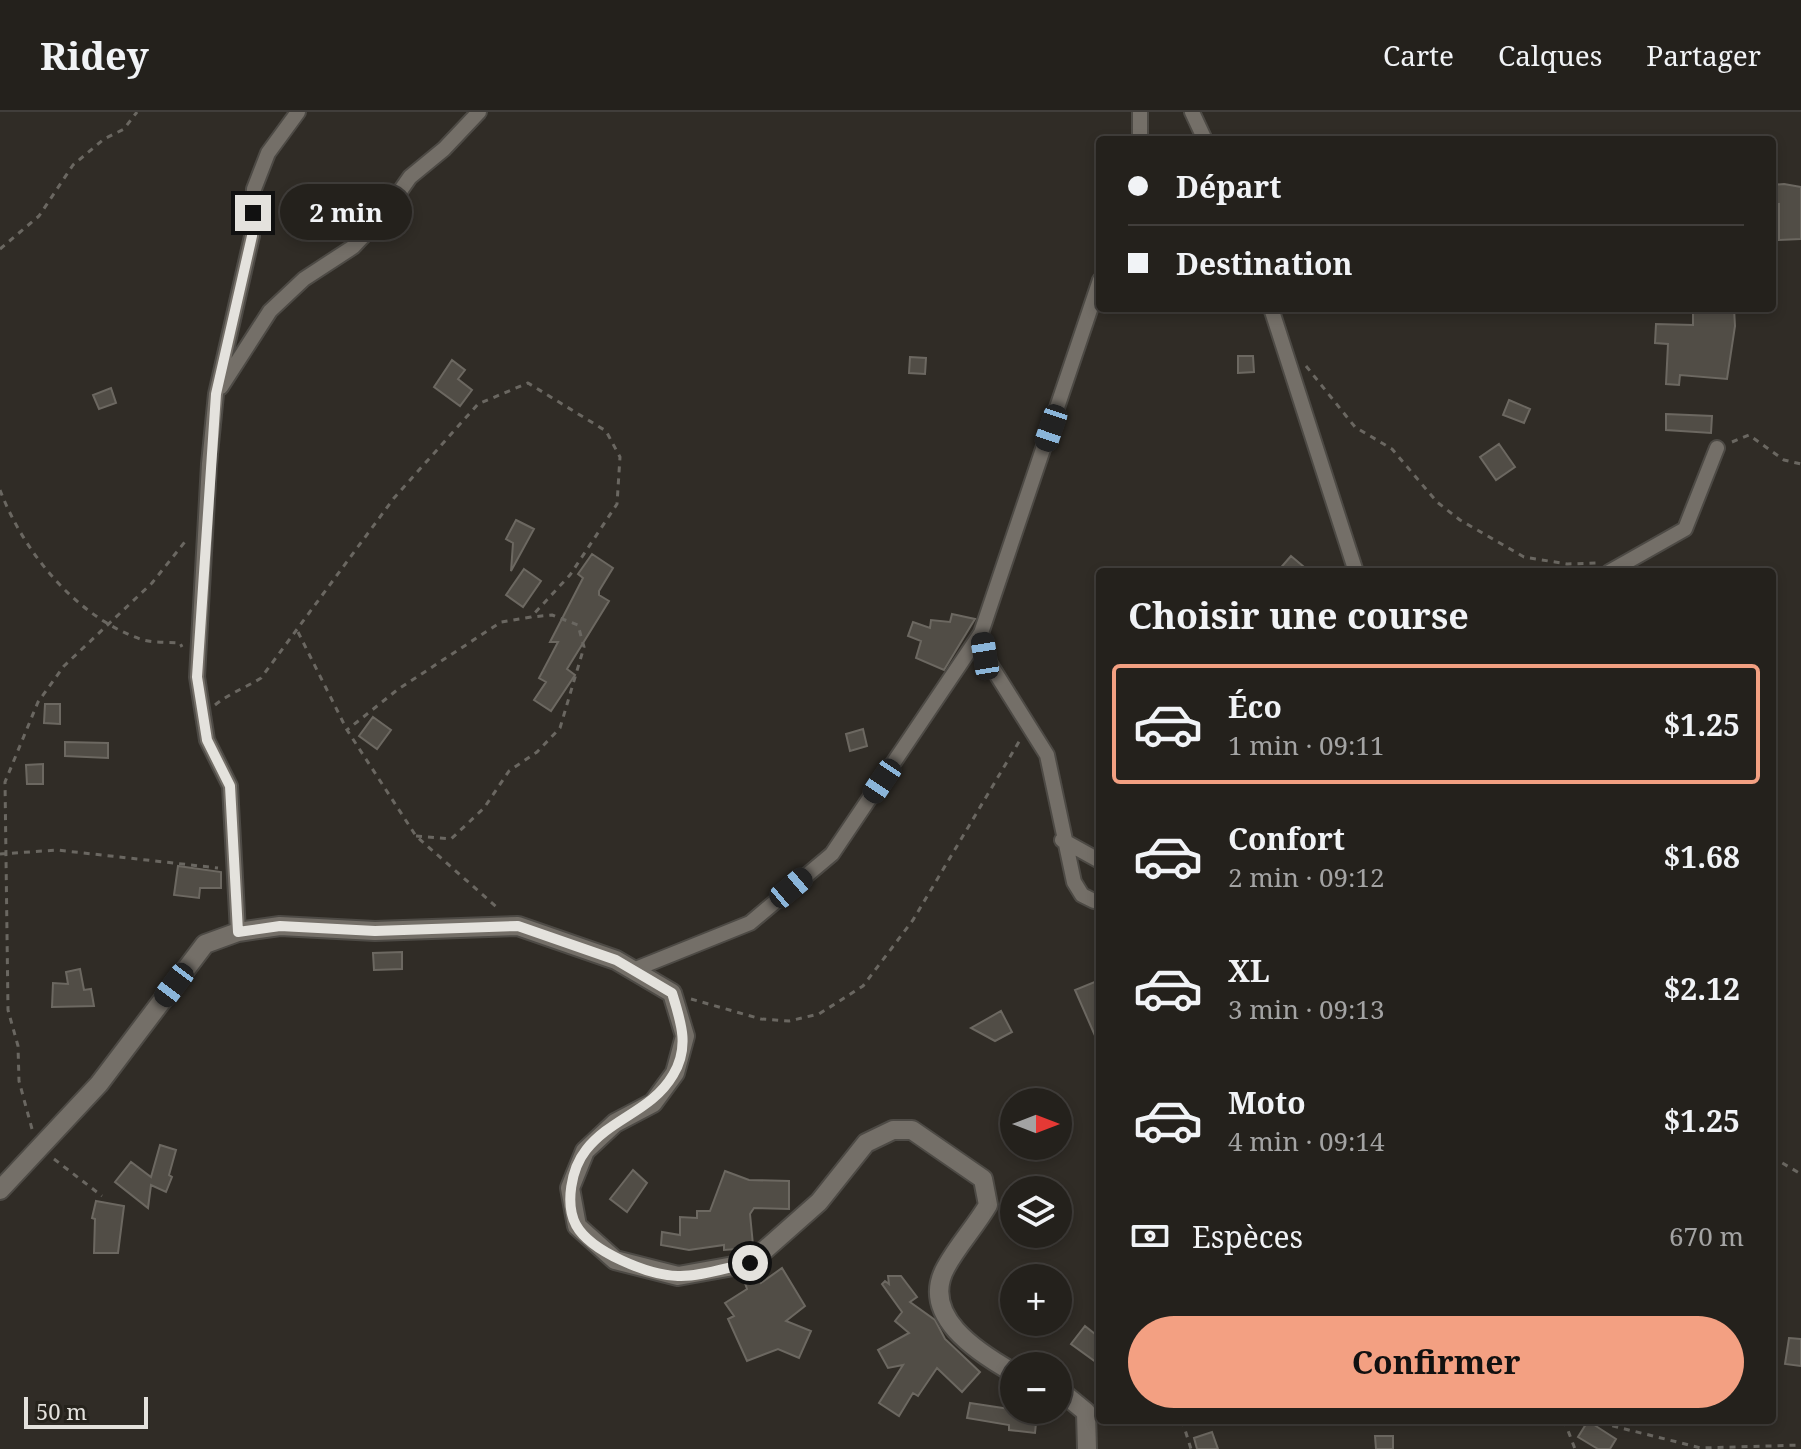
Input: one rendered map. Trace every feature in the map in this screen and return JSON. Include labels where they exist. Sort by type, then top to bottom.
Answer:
[{"type":"street","points":[[238,932],[232,868],[234,826],[230,786],[207,740],[197,677],[206,516],[216,394],[252,236],[254,189],[268,153],[298,112]]},
{"type":"street","points":[[216,394],[270,311],[304,279],[353,247],[384,214],[410,177],[444,149],[479,112]]},
{"type":"street","points":[[1140,112],[1140,136]]},
{"type":"street","points":[[1192,112],[1203,136]]},
{"type":"street","points":[[633,970],[750,923],[832,854],[981,633],[1096,292]]},
{"type":"street","points":[[1272,312],[1355,568]]},
{"type":"street","points":[[1616,568],[1685,529],[1717,448]]},
{"type":"street","points":[[981,633],[985,656],[1047,755],[1062,840],[1074,882],[1082,895],[1094,901]]},
{"type":"street","points":[[1062,840],[1096,859]]},
{"type":"street","points":[[0,1190],[99,1084],[205,944],[238,932],[280,926],[375,931],[518,926],[616,960],[672,993],[685,1036],[675,1073],[653,1103],[615,1123],[585,1151],[570,1188],[577,1226],[615,1260],[678,1276],[750,1263],[819,1202],[866,1143],[893,1130],[912,1130],[983,1179],[988,1205],[947,1265],[937,1288],[942,1311],[976,1351],[1000,1365]]},
{"type":"street","points":[[1072,1400],[1086,1412],[1087,1449]]},
{"type":"path","points":[[0,249],[39,216],[73,165],[104,139],[124,129],[137,112]]},
{"type":"path","points":[[1300,358],[1355,427],[1392,449],[1437,502],[1460,520],[1524,557],[1567,564],[1626,562]]},
{"type":"path","points":[[203,713],[235,690],[261,678],[394,498],[478,404],[528,383],[606,431],[620,457],[617,504],[570,575],[531,617]]},
{"type":"path","points":[[1717,448],[1749,435],[1784,460],[1801,464]]},
{"type":"path","points":[[0,490],[12,521],[50,572],[108,625],[146,641],[180,643],[197,677]]},
{"type":"path","points":[[102,1196],[40,1149],[33,1138],[19,1081],[18,1046],[8,1010],[3,854],[5,782],[38,702],[64,666],[152,583],[206,516]]},
{"type":"path","points":[[347,730],[397,690],[501,622],[552,615],[578,625],[584,647],[560,728],[537,752],[509,771],[484,808],[451,839],[416,836]]},
{"type":"path","points":[[297,631],[347,730],[416,836],[518,926]]},
{"type":"path","points":[[672,993],[761,1019],[789,1021],[819,1014],[863,986],[913,920],[1029,725]]},
{"type":"path","points":[[3,854],[57,850],[181,862],[192,867],[232,868]]},
{"type":"path","points":[[1776,1159],[1801,1174]]},
{"type":"path","points":[[1183,1424],[1191,1449]]},
{"type":"path","points":[[1566,1424],[1575,1449]]},
{"type":"path","points":[[1605,1424],[1701,1448],[1801,1445]]},
{"type":"building","points":[[1776,185],[1801,187],[1801,239],[1779,240]]},
{"type":"building","points":[[1693,312],[1734,312],[1727,379],[1680,375],[1679,385],[1666,384],[1668,344],[1655,343],[1656,324],[1693,325]]},
{"type":"building","points":[[1238,356],[1253,356],[1254,372],[1238,373]]},
{"type":"building","points":[[910,357],[926,358],[925,374],[909,373]]},
{"type":"building","points":[[452,360],[465,370],[458,379],[472,390],[460,406],[434,387]]},
{"type":"building","points":[[111,388],[116,403],[99,409],[93,395]]},
{"type":"building","points":[[1509,400],[1530,409],[1524,423],[1503,415]]},
{"type":"building","points":[[1666,414],[1712,416],[1711,433],[1666,430]]},
{"type":"building","points":[[1499,444],[1515,467],[1496,480],[1480,457]]},
{"type":"building","points":[[516,520],[534,529],[511,571],[513,543],[506,539]]},
{"type":"building","points":[[592,554],[613,568],[599,591],[599,595],[609,601],[567,669],[575,675],[551,711],[534,700],[546,682],[539,678],[558,642],[550,642],[583,578],[578,574]]},
{"type":"building","points":[[1291,556],[1305,568],[1280,568]]},
{"type":"building","points":[[524,569],[541,581],[523,607],[506,595]]},
{"type":"building","points":[[952,614],[975,619],[944,670],[916,658],[921,641],[908,636],[913,622],[930,628],[931,620],[950,622]]},
{"type":"building","points":[[45,704],[60,704],[60,724],[44,723]]},
{"type":"building","points":[[373,717],[391,730],[377,749],[359,736]]},
{"type":"building","points":[[863,729],[867,746],[850,751],[846,734]]},
{"type":"building","points":[[65,742],[108,743],[108,758],[65,756]]},
{"type":"building","points":[[43,764],[43,784],[27,784],[26,765]]},
{"type":"building","points":[[178,866],[221,872],[221,888],[200,888],[199,898],[174,895]]},
{"type":"building","points":[[402,952],[402,969],[374,970],[373,953]]},
{"type":"building","points":[[80,969],[84,990],[91,989],[94,1006],[52,1007],[53,983],[68,984],[66,972]]},
{"type":"building","points":[[1096,981],[1096,1038],[1075,990]]},
{"type":"building","points":[[1001,1011],[1012,1032],[995,1041],[971,1028]]},
{"type":"building","points":[[160,1145],[176,1150],[169,1175],[172,1177],[166,1192],[151,1185],[148,1208],[115,1182],[131,1162],[151,1177]]},
{"type":"building","points":[[633,1170],[647,1183],[627,1212],[610,1199]]},
{"type":"building","points":[[725,1171],[749,1180],[789,1181],[789,1209],[754,1208],[750,1214],[753,1245],[749,1248],[724,1250],[724,1245],[689,1250],[661,1245],[662,1232],[680,1235],[680,1217],[697,1218],[697,1211],[710,1211]]},
{"type":"building","points":[[96,1201],[124,1206],[118,1253],[94,1253],[95,1219],[92,1218]]},
{"type":"building","points":[[782,1268],[805,1306],[786,1321],[811,1331],[799,1358],[778,1349],[747,1361],[728,1319],[734,1316],[725,1303],[747,1289],[745,1283],[759,1277],[761,1283]]},
{"type":"building","points":[[888,1276],[901,1276],[917,1297],[910,1302],[935,1320],[945,1339],[980,1372],[962,1392],[937,1368],[918,1396],[913,1393],[899,1416],[879,1403],[903,1365],[888,1368],[878,1350],[909,1333],[895,1321],[902,1312],[882,1284],[885,1281],[889,1284]]},
{"type":"building","points":[[1085,1326],[1096,1335],[1096,1362],[1071,1344]]},
{"type":"building","points":[[1789,1338],[1801,1339],[1801,1366],[1785,1364]]},
{"type":"building","points":[[970,1403],[1000,1407],[1000,1424],[967,1418]]},
{"type":"building","points":[[1003,1424],[1036,1424],[1035,1433],[1009,1430],[1009,1425]]},
{"type":"building","points":[[1586,1424],[1593,1424],[1616,1439],[1610,1449],[1598,1449],[1578,1437]]},
{"type":"building","points":[[1212,1432],[1218,1449],[1197,1449],[1194,1438]]},
{"type":"building","points":[[1375,1436],[1393,1436],[1393,1449],[1376,1449]]},
{"type":"route","points":[[253,213],[252,236],[216,394],[197,677],[207,740],[230,786],[234,826],[232,868],[238,932],[280,926],[375,931],[518,926],[616,960],[672,993],[685,1036],[675,1073],[653,1103],[615,1123],[585,1151],[570,1188],[577,1226],[615,1260],[678,1276],[750,1263]]}]
